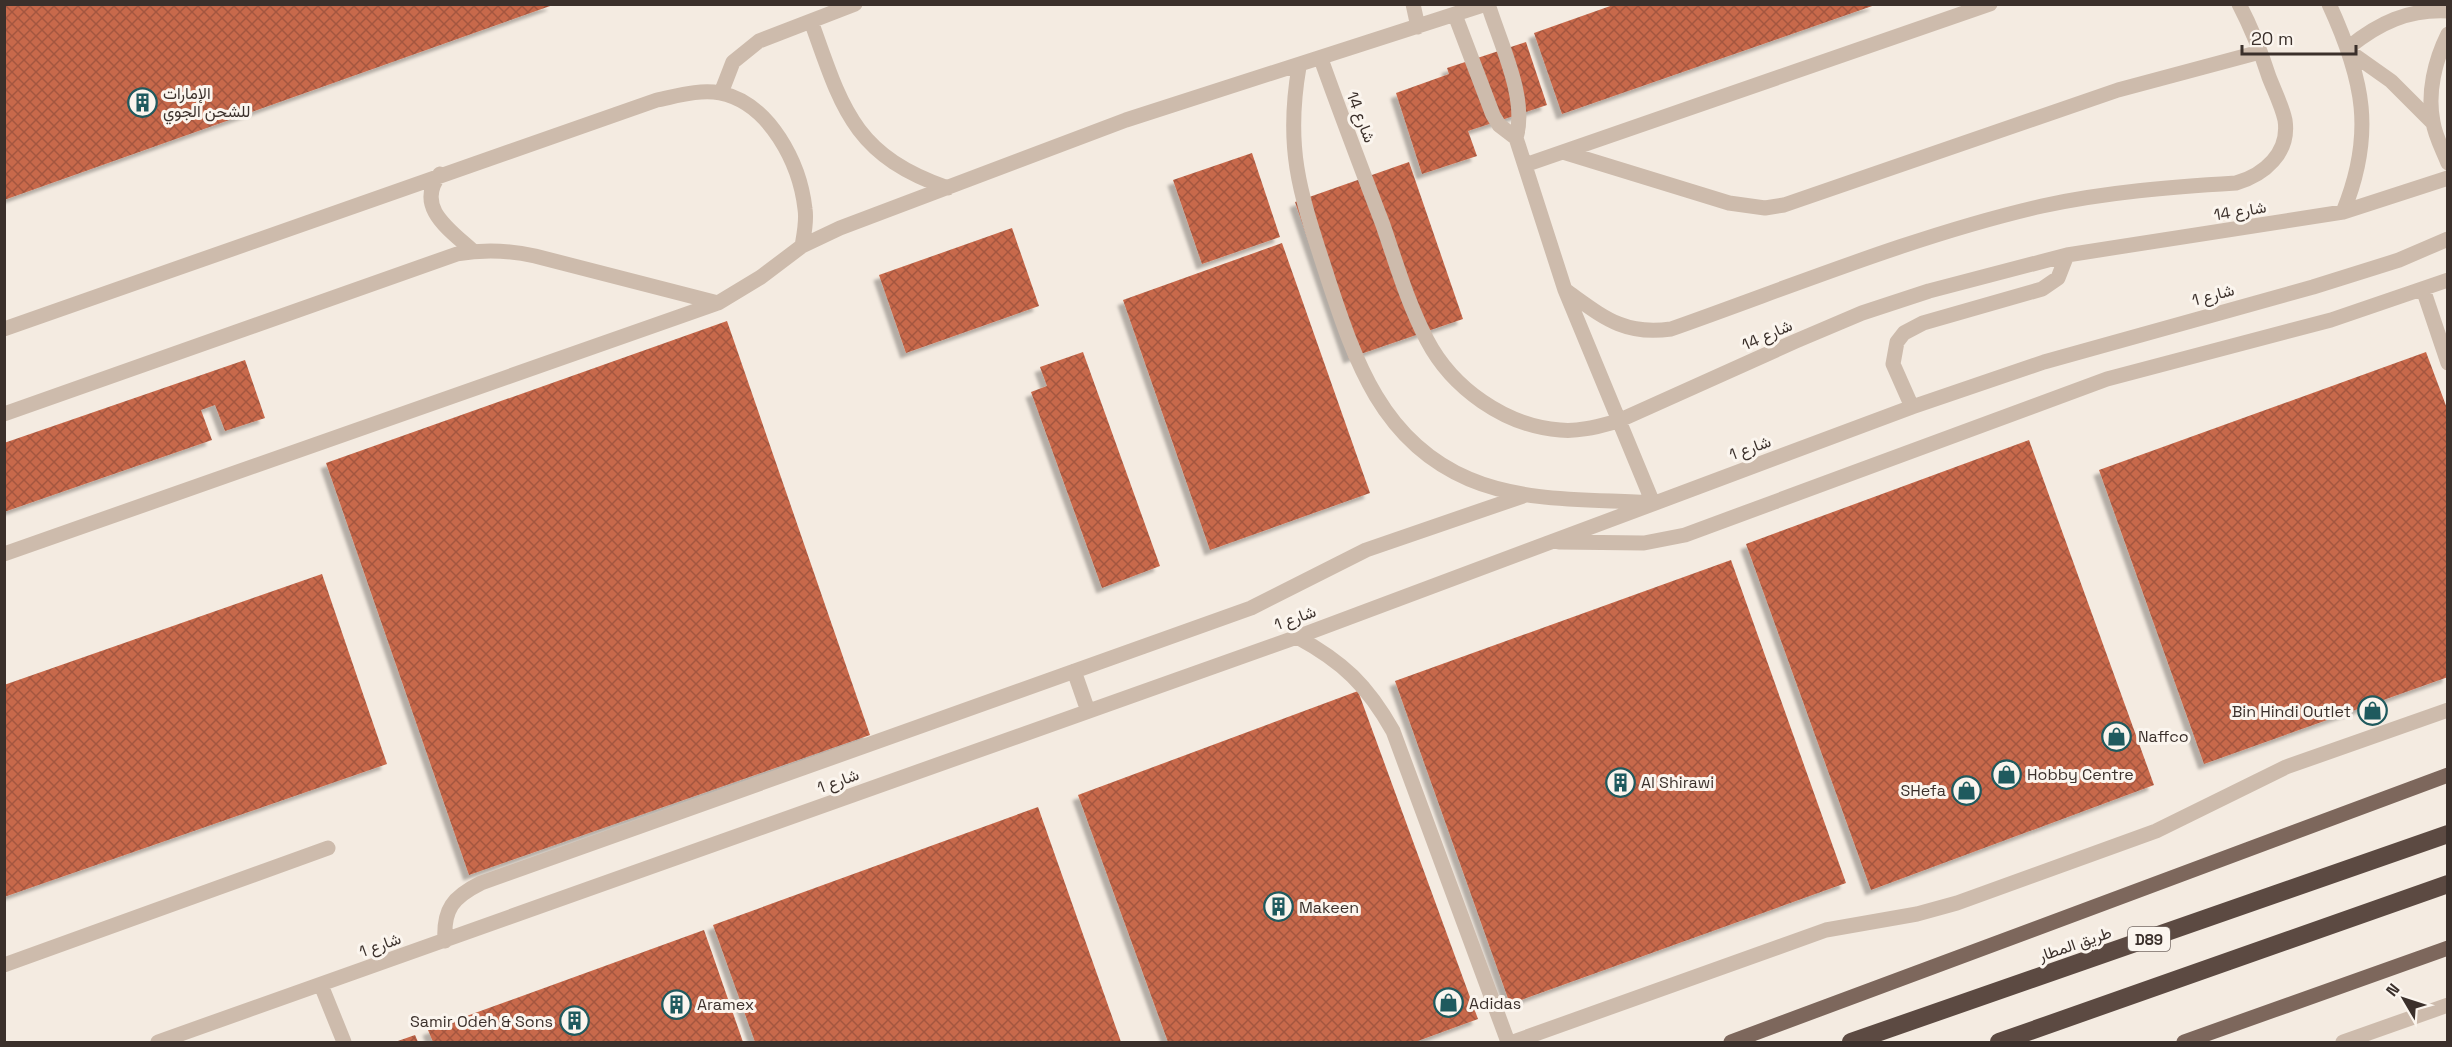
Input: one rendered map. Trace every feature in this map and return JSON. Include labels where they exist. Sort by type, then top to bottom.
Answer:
[{"type":"highway","name":"طريق المطار","points":[[1851,1042],[2448,834]]},
{"type":"highway","points":[[1999,1042],[2448,884]]},
{"type":"main road","points":[[1731,1042],[2448,775]]},
{"type":"main road","points":[[2184,1042],[2448,948]]},
{"type":"street","points":[[721,93],[734,62],[745,50],[759,41],[855,4]]},
{"type":"street","points":[[1413,4],[1418,27]]},
{"type":"street","points":[[4,554],[718,303],[761,277],[802,246],[840,228],[1126,120],[1299,67],[1487,4],[1519,104],[1520,126],[1516,138]]},
{"type":"street","points":[[1525,165],[1990,4]]},
{"type":"street","points":[[1565,290],[1622,327],[1638,331],[1671,329],[1912,245],[2043,206],[2121,192],[2236,183],[2252,179],[2265,171],[2275,159],[2285,134],[2285,120],[2260,52],[2239,4]]},
{"type":"street","points":[[2330,4],[2349,50],[2359,99],[2363,137],[2358,168],[2343,213]]},
{"type":"street","points":[[2349,50],[2372,29],[2399,16],[2428,10],[2448,11]]},
{"type":"street","points":[[1299,67],[1293,100],[1295,167],[1303,201],[1351,347],[1369,387],[1395,426],[1430,456],[1469,479],[1526,495],[1653,503],[1565,290],[1516,138],[1499,125],[1493,115],[1455,15]]},
{"type":"street","points":[[811,21],[839,101],[855,126],[874,147],[896,164],[921,179],[948,188]]},
{"type":"street","points":[[2448,34],[2440,50],[2432,82],[2432,122],[2448,163]]},
{"type":"street","points":[[2349,50],[2391,81],[2432,122]]},
{"type":"street","points":[[1563,152],[1729,203],[1765,208],[1784,206],[2118,90],[2260,52]]},
{"type":"street","name":"شارع 14","points":[[1321,59],[1415,313],[1442,363],[1461,385],[1484,403],[1509,417],[1534,425],[1570,430],[1589,429],[1618,421],[1862,314],[1929,291],[2067,255],[2343,213],[2448,178]]},
{"type":"street","points":[[4,329],[440,174],[657,100],[691,93],[721,93],[745,103],[769,124],[787,151],[800,180],[806,212],[802,246]]},
{"type":"street","points":[[440,174],[431,191],[432,209],[436,217],[473,251]]},
{"type":"street","name":"شارع 1","points":[[158,1042],[1297,637],[1912,407],[2044,362],[2313,287],[2399,260],[2448,239]]},
{"type":"street","points":[[4,414],[457,254],[473,251],[512,251],[718,303]]},
{"type":"street","points":[[1912,407],[1893,364],[1897,342],[1904,333],[1923,323],[2042,289],[2058,278],[2067,255]]},
{"type":"street","points":[[1550,542],[1644,543],[1685,535],[2107,379],[2289,332],[2448,280]]},
{"type":"street","points":[[2423,289],[2448,363]]},
{"type":"street","points":[[445,940],[444,922],[451,904],[464,891],[481,883],[1251,608],[1366,550],[1526,495]]},
{"type":"street","points":[[1297,637],[1329,654],[1355,676],[1376,701],[1393,731],[1508,1042]]},
{"type":"street","points":[[1074,671],[1088,711]]},
{"type":"street","points":[[1513,1042],[1826,930],[1917,914],[1957,903],[2156,831],[2286,767],[2448,710]]},
{"type":"street","points":[[4,965],[328,848]]},
{"type":"street","points":[[321,985],[344,1042]]},
{"type":"street","points":[[2343,1042],[2379,1037],[2448,1005]]},
{"type":"building","name":"الإمارات للشحن الجوي","points":[[4,4],[552,4],[553,5],[4,200]]},
{"type":"building","points":[[1616,4],[1875,5],[1562,114],[1534,33]]},
{"type":"building","points":[[1526,42],[1547,105],[1468,131],[1477,156],[1422,174],[1396,93],[1449,74],[1447,68]]},
{"type":"building","points":[[1252,153],[1280,237],[1202,264],[1173,180]]},
{"type":"building","points":[[1409,162],[1463,319],[1349,358],[1295,202]]},
{"type":"building","points":[[1012,228],[1039,306],[906,353],[879,275]]},
{"type":"building","points":[[1282,243],[1370,493],[1210,550],[1123,300]]},
{"type":"building","points":[[727,321],[870,735],[469,875],[326,463]]},
{"type":"building","points":[[1083,352],[1160,566],[1102,588],[1031,392],[1047,386],[1040,367]]},
{"type":"building","points":[[2426,352],[2448,411],[2448,677],[2204,764],[2099,470]]},
{"type":"building","points":[[245,360],[265,418],[225,431],[215,405],[201,410],[212,440],[4,512],[4,443]]},
{"type":"building","points":[[2029,440],[2154,785],[1871,890],[1746,544]]},
{"type":"building","name":"Al Shirawi","points":[[1731,560],[1846,883],[1510,1004],[1395,681]]},
{"type":"building","points":[[322,574],[387,764],[4,897],[4,685]]},
{"type":"building","name":"Makeen","points":[[1358,691],[1478,1019],[1415,1042],[1168,1042],[1078,795]]},
{"type":"building","points":[[1038,807],[1121,1042],[755,1042],[713,925]]},
{"type":"building","points":[[704,930],[743,1042],[433,1042],[428,1030]]},
{"type":"building","points":[[415,1035],[418,1042],[395,1042]]},
{"type":"place","name":"الإمارات للشحن الجوي","points":[[142,102]]},
{"type":"place","name":"Bin Hindi Outlet","points":[[2372,711]]},
{"type":"place","name":"Naffco","points":[[2117,736]]},
{"type":"place","name":"Hobby Centre","points":[[2006,774]]},
{"type":"place","name":"Al Shirawi","points":[[1620,782]]},
{"type":"place","name":"SHefa","points":[[1967,790]]},
{"type":"place","name":"Makeen","points":[[1278,907]]},
{"type":"place","name":"Adidas","points":[[1448,1003]]},
{"type":"place","name":"Aramex","points":[[676,1004]]},
{"type":"place","name":"Samir Odeh & Sons","points":[[574,1021]]}]
